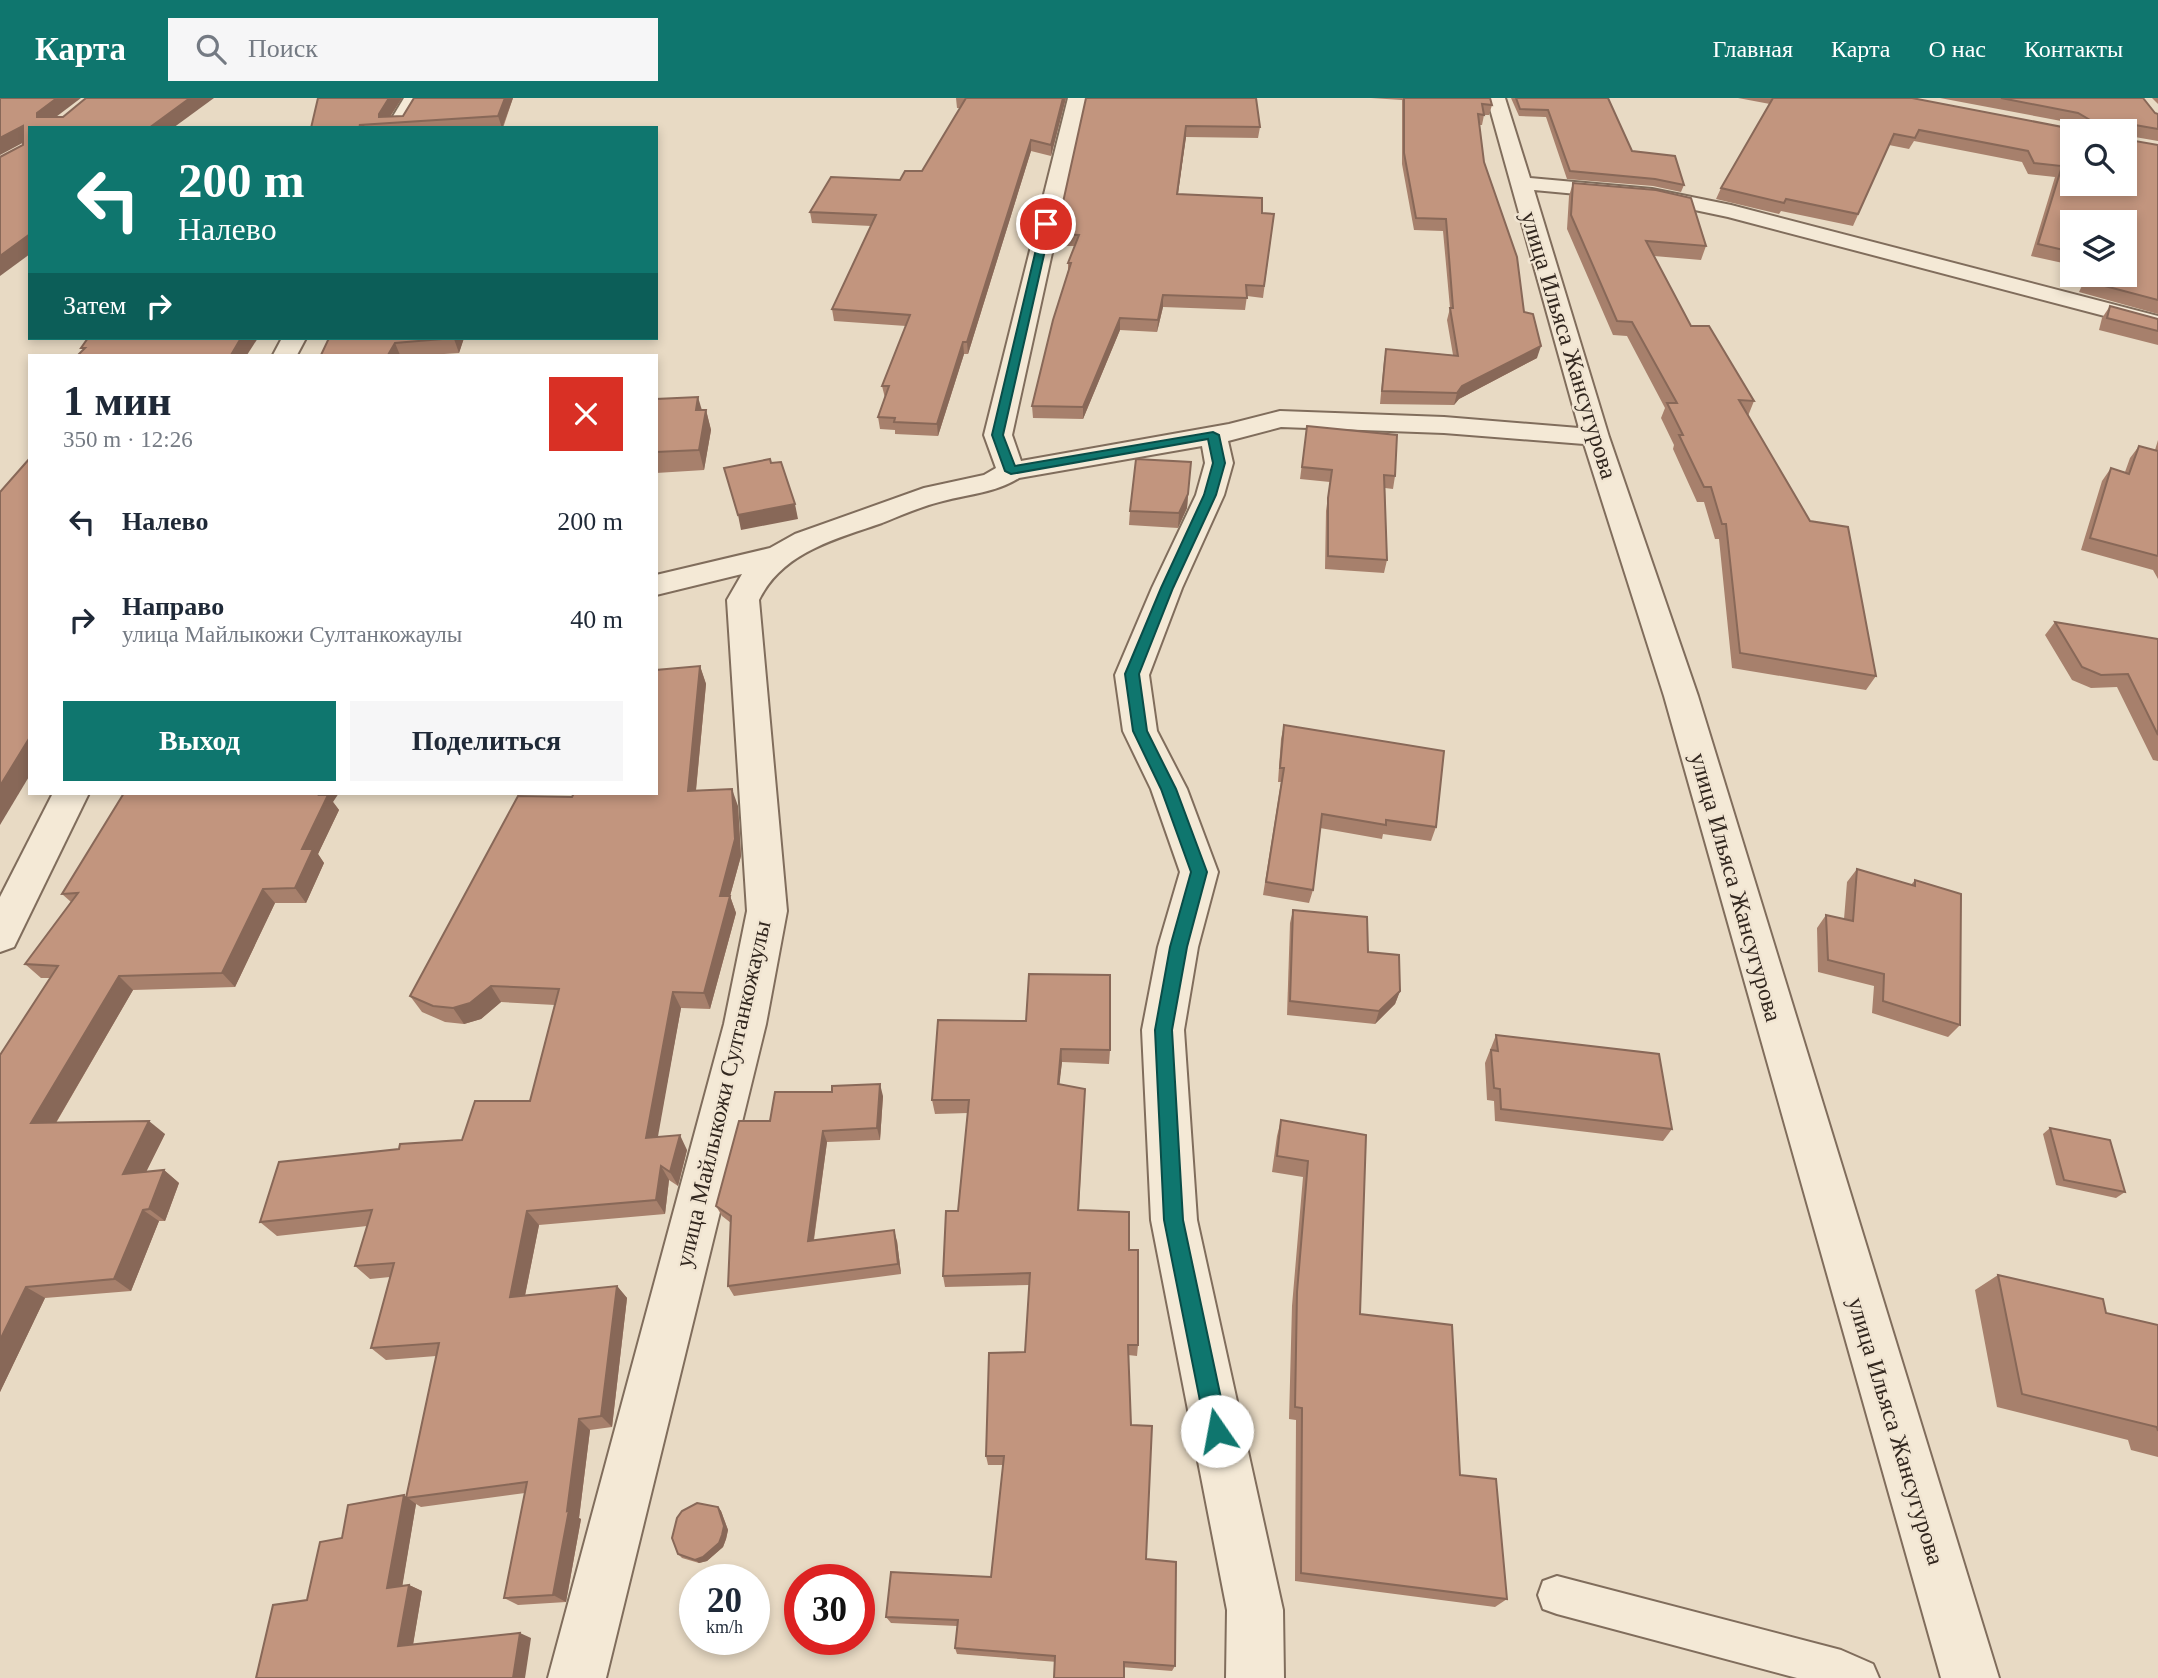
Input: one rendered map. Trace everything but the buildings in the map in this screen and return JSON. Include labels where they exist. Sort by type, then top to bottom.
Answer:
[{"type":"street","points":[[397,126],[413,98]]},
{"type":"street","points":[[1011,471],[998,435],[1077,98]]},
{"type":"street","name":"улица Ильяса Жансугурова","points":[[1496,98],[1595,437],[1681,696],[1970,1678]]},
{"type":"street","points":[[1520,183],[1651,195],[1731,211],[1886,254],[2158,323]]},
{"type":"street","name":"улица Майлыкожи Султанкожаулы","points":[[577,1678],[745,1024],[767,911],[743,600],[753,580],[779,555],[806,540],[934,494],[993,482],[1011,471],[1213,435],[1280,419],[1444,425],[1595,437]]},
{"type":"street","points":[[1213,435],[1219,463],[1210,495],[1167,588],[1132,674],[1140,731],[1168,789],[1199,872],[1178,947],[1163,1030],[1174,1220],[1255,1610],[1255,1678]]},
{"type":"street","points":[[658,585],[779,555]]},
{"type":"street","points":[[0,936],[70,795]]},
{"type":"lane","points":[[1557,1595],[1841,1670],[1859,1678]]},
{"type":"route","points":[[1046,224],[998,435],[1011,471],[1213,435],[1219,463],[1210,495],[1188,539],[1132,674],[1140,731],[1168,789],[1199,872],[1178,947],[1163,1030],[1174,1220],[1217,1431]]}]
